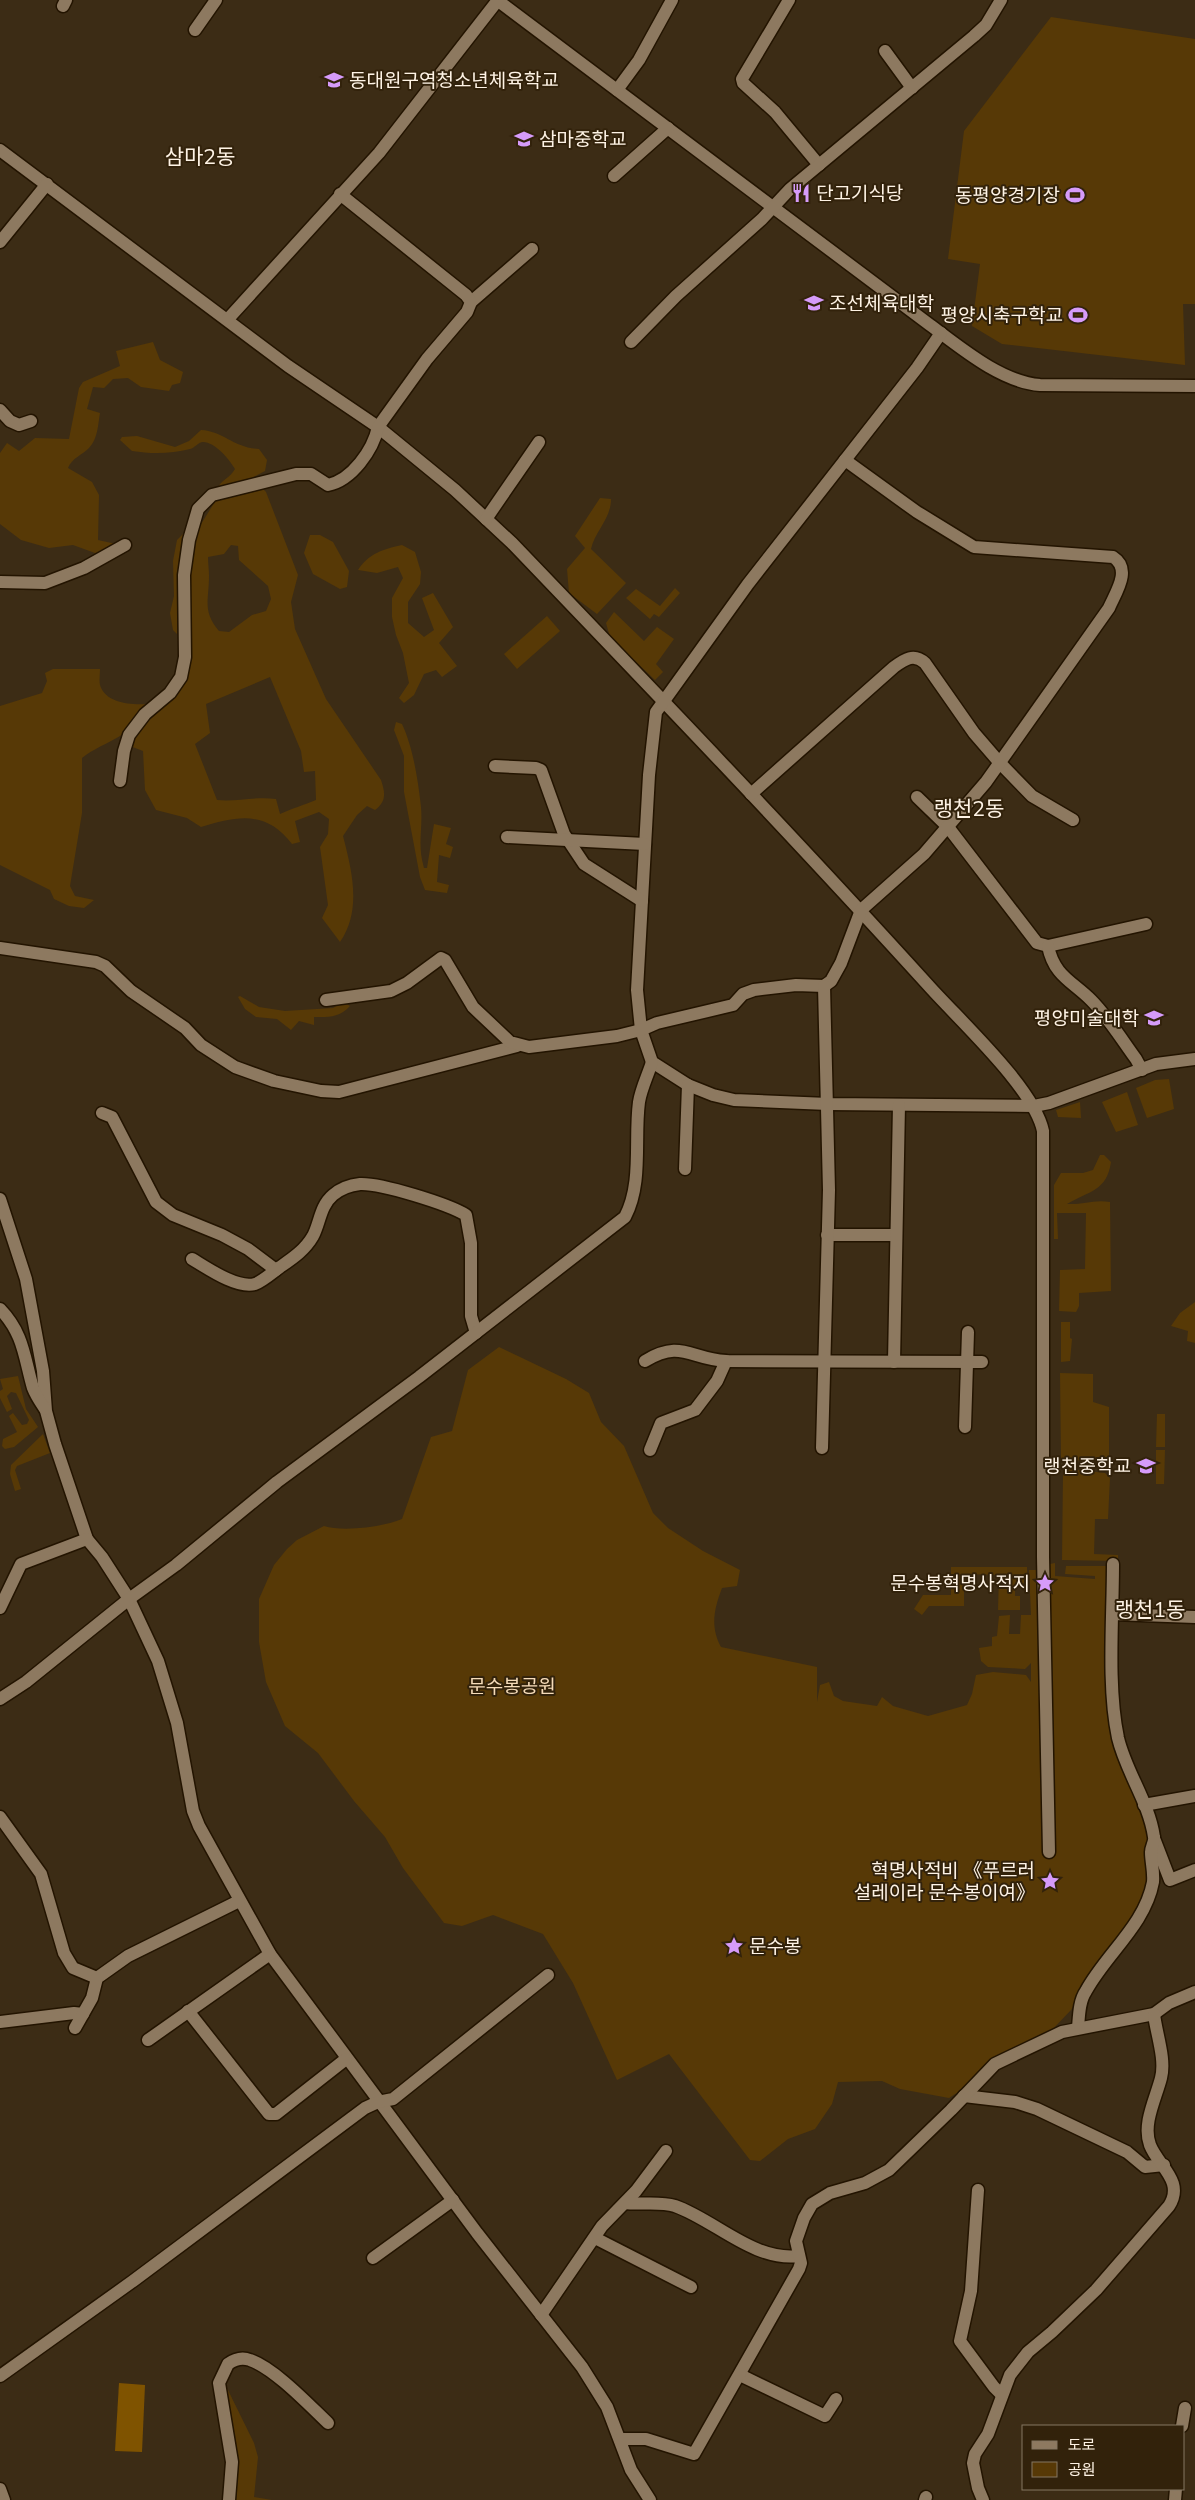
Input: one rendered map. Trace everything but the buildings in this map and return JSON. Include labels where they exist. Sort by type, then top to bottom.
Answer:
[{"type":"street","points":[[195,30],[216,0]]},
{"type":"street","points":[[228,319],[379,153],[497,0],[941,333],[1002,374],[1029,384],[1195,386]]},
{"type":"street","points":[[617,90],[639,60],[672,0]]},
{"type":"street","points":[[788,0],[742,79],[742,83],[774,112],[819,165]]},
{"type":"street","points":[[630,342],[676,296],[819,165],[986,25],[1001,0]]},
{"type":"street","points":[[885,51],[912,88]]},
{"type":"street","points":[[614,176],[668,128]]},
{"type":"street","points":[[0,150],[228,319],[288,366],[378,427],[455,490],[486,519],[663,700],[861,910],[993,1055],[1034,1106],[1042,1131],[1043,1557],[1048,1852]]},
{"type":"street","points":[[0,242],[47,184]]},
{"type":"street","points":[[340,194],[466,295],[471,302]]},
{"type":"street","points":[[120,781],[124,751],[130,735],[145,714],[170,693],[181,677],[185,657],[184,575],[189,540],[198,509],[212,495],[296,474],[311,474],[324,483],[332,484],[348,474],[363,459],[375,440],[378,427],[427,359],[467,312],[471,302],[532,249]]},
{"type":"street","points":[[0,1699],[26,1682],[129,1599],[176,1565],[277,1482],[476,1333],[625,1217],[632,1205],[636,1171],[639,1100],[652,1062],[641,1030],[637,990],[645,844],[656,712],[748,584],[941,333]]},
{"type":"street","points":[[0,410],[10,421],[19,425],[31,421]]},
{"type":"street","points":[[486,519],[539,442]]},
{"type":"street","points":[[0,948],[67,957],[105,966],[131,991],[185,1028],[201,1045],[235,1067],[274,1081],[321,1091],[339,1092],[517,1046],[529,1047],[607,1037],[641,1030],[657,1023],[733,1005],[743,994],[754,990],[796,985],[824,986],[831,981],[841,963],[861,910],[924,854],[986,782],[1109,608],[1120,585],[1122,569],[1119,561],[1113,556],[974,547],[917,512],[845,460]]},
{"type":"street","points":[[0,582],[45,584],[91,564],[125,545]]},
{"type":"street","points":[[751,794],[894,667],[907,658],[913,657],[926,664],[974,733],[1032,796],[1073,820]]},
{"type":"street","points":[[495,766],[536,768],[541,770],[568,840],[584,864],[642,900]]},
{"type":"street","points":[[917,797],[948,827],[1038,943],[1048,946],[1146,924]]},
{"type":"street","points":[[508,837],[645,844]]},
{"type":"street","points":[[1048,946],[1050,959],[1058,971],[1070,984],[1090,999],[1136,1059],[1142,1070]]},
{"type":"street","points":[[326,1000],[391,991],[407,983],[441,958],[445,960],[473,1007],[510,1042],[517,1046]]},
{"type":"street","points":[[822,1448],[829,1190],[824,986]]},
{"type":"street","points":[[652,1062],[688,1085],[734,1100],[899,1106],[1034,1106],[1048,1104],[1156,1064],[1195,1060]]},
{"type":"street","points":[[685,1169],[688,1085]]},
{"type":"street","points":[[894,1362],[899,1106]]},
{"type":"street","points":[[102,1113],[112,1117],[156,1202],[173,1215],[248,1249],[276,1270]]},
{"type":"street","points":[[192,1259],[224,1277],[244,1284],[255,1284],[305,1248],[314,1235],[326,1203],[342,1189],[360,1184],[375,1185],[443,1205],[466,1215],[472,1243],[472,1316],[476,1333]]},
{"type":"street","points":[[0,1199],[26,1279],[43,1370],[46,1412]]},
{"type":"street","points":[[827,1235],[896,1236]]},
{"type":"street","points":[[0,1309],[9,1318],[22,1342],[34,1390],[46,1412],[87,1539],[102,1557],[129,1599],[158,1661],[177,1723],[193,1811],[239,1901],[270,1954],[346,2059],[582,2367],[607,2406],[631,2470],[650,2500]]},
{"type":"street","points":[[965,1428],[968,1332]]},
{"type":"street","points":[[645,1361],[659,1353],[670,1350],[709,1360],[726,1361],[982,1362]]},
{"type":"street","points":[[650,1450],[661,1422],[695,1410],[717,1381],[726,1361]]},
{"type":"street","points":[[0,1608],[21,1564],[87,1539]]},
{"type":"street","points":[[1112,1564],[1113,1676],[1118,1738],[1126,1764],[1141,1793],[1154,1839],[1170,1880],[1195,1870]]},
{"type":"street","points":[[1113,1614],[1195,1617]]},
{"type":"street","points":[[1144,1805],[1195,1796]]},
{"type":"street","points":[[0,1817],[40,1874],[64,1954],[73,1968],[97,1978]]},
{"type":"street","points":[[1078,2028],[1085,1992],[1121,1944],[1146,1904],[1154,1866],[1151,1851],[1154,1839]]},
{"type":"street","points":[[75,2028],[92,1998],[97,1978],[128,1956],[239,1901]]},
{"type":"street","points":[[148,2040],[270,1954]]},
{"type":"street","points":[[0,2376],[133,2281],[365,2108],[393,2098],[548,1975]]},
{"type":"street","points":[[620,2439],[646,2439],[694,2454],[799,2269],[800,2256],[796,2242],[804,2218],[812,2204],[830,2193],[865,2183],[889,2170],[995,2064],[1062,2032],[1154,2014],[1169,2003],[1195,1992]]},
{"type":"street","points":[[188,2011],[270,2114],[276,2114],[346,2059]]},
{"type":"street","points":[[0,2022],[74,2013],[82,2014]]},
{"type":"street","points":[[983,2500],[978,2488],[973,2463],[975,2454],[988,2434],[1010,2375],[1028,2352],[1096,2290],[1169,2206],[1174,2195],[1173,2180],[1150,2145],[1148,2132],[1162,2075],[1163,2062],[1157,2039],[1154,2014]]},
{"type":"street","points":[[964,2096],[1015,2102],[1037,2109],[1127,2152],[1145,2167],[1164,2165]]},
{"type":"street","points":[[541,2315],[602,2226],[636,2191],[666,2151]]},
{"type":"street","points":[[978,2190],[971,2291],[960,2341],[1002,2395]]},
{"type":"street","points":[[372,2258],[453,2200]]},
{"type":"street","points":[[624,2203],[658,2203],[674,2206],[712,2224],[759,2251],[786,2256],[800,2256]]},
{"type":"street","points":[[595,2238],[691,2287]]},
{"type":"street","points":[[229,2500],[232,2462],[220,2383],[228,2364],[240,2358],[251,2360],[300,2397],[328,2423]]},
{"type":"street","points":[[740,2375],[825,2416],[836,2399]]},
{"type":"street","points":[[1182,2425],[1185,2408]]},
{"type":"street","points":[[0,2489],[4,2500]]},
{"type":"green space","name":"동평양경기장","points":[[1051,17],[1195,39],[1195,304],[1183,304],[1185,365],[1002,344],[972,326],[980,264],[948,259],[964,131]]},
{"type":"green space","points":[[153,342],[160,360],[183,372],[180,383],[172,385],[169,391],[141,387],[128,378],[113,379],[104,388],[93,387],[87,409],[100,413],[96,436],[89,448],[75,459],[68,468],[92,482],[99,495],[98,540],[116,544],[110,552],[95,553],[73,545],[49,548],[21,540],[0,524],[0,453],[7,443],[19,451],[35,438],[69,439],[79,388],[83,382],[120,366],[116,351]]},
{"type":"green space","points":[[201,430],[216,433],[242,446],[259,449],[267,460],[265,471],[246,481],[217,489],[235,469],[225,456],[212,445],[203,442],[183,451],[146,453],[132,451],[120,440],[122,437],[137,436],[175,447],[189,441]]},
{"type":"green space","points":[[262,488],[266,492],[298,575],[291,602],[295,629],[326,699],[381,780],[384,792],[382,803],[375,810],[367,806],[357,815],[343,836],[352,876],[353,904],[347,930],[340,942],[322,918],[328,905],[320,847],[328,834],[329,819],[319,812],[295,821],[300,842],[292,844],[272,825],[262,821],[251,819],[227,820],[201,827],[187,818],[156,810],[145,790],[143,751],[130,746],[141,725],[184,680],[193,537],[216,500]],"holes":[[[231,545],[238,546],[239,560],[268,586],[271,599],[266,611],[252,615],[229,632],[219,631],[208,611],[208,557],[224,554]],[[270,677],[301,751],[304,772],[315,771],[316,800],[280,814],[276,799],[217,800],[195,744],[210,733],[206,704]]]},
{"type":"green space","points":[[600,498],[611,499],[610,506],[606,519],[591,549],[626,583],[597,614],[569,593],[567,569],[585,548],[575,536]]},
{"type":"green space","points":[[187,530],[179,570],[177,634],[173,630],[170,613],[174,596],[173,561],[177,540]]},
{"type":"green space","points":[[310,535],[320,535],[333,542],[349,571],[347,587],[340,589],[313,574],[304,553]]},
{"type":"green space","points":[[402,545],[415,552],[421,572],[420,584],[408,602],[408,623],[424,637],[434,630],[422,598],[433,593],[453,627],[439,643],[457,666],[442,677],[436,670],[424,674],[414,695],[404,703],[399,698],[409,683],[403,653],[392,617],[392,598],[403,578],[398,567],[377,573],[358,570],[367,559],[377,553]]},
{"type":"green space","points":[[675,588],[680,593],[659,617],[654,614],[650,619],[626,598],[636,589],[660,606]]},
{"type":"green space","points":[[614,612],[644,641],[657,627],[674,639],[656,664],[663,672],[655,680],[610,637],[606,623]]},
{"type":"green space","points":[[547,616],[560,631],[517,669],[504,654]]},
{"type":"green space","points":[[53,669],[100,669],[100,685],[107,696],[119,702],[146,704],[135,724],[127,731],[82,758],[82,813],[70,886],[75,896],[94,900],[84,908],[69,906],[54,899],[50,890],[0,865],[0,706],[42,693],[47,681],[45,673]]},
{"type":"green space","points":[[396,722],[402,724],[414,764],[421,807],[421,852],[424,868],[427,868],[434,824],[451,828],[446,844],[453,847],[450,858],[439,855],[437,882],[449,885],[447,893],[425,890],[420,877],[404,792],[404,756],[394,730]]},
{"type":"green space","points":[[240,996],[259,1007],[285,1011],[333,1008],[343,1002],[350,1006],[338,1015],[314,1017],[314,1025],[299,1021],[291,1030],[277,1019],[256,1017],[245,1009],[238,997]]},
{"type":"green space","points":[[1169,1079],[1174,1109],[1147,1118],[1136,1088],[1155,1080]]},
{"type":"green space","points":[[1127,1092],[1138,1125],[1116,1132],[1102,1102]]},
{"type":"green space","points":[[1080,1102],[1081,1118],[1058,1117],[1056,1110]]},
{"type":"green space","points":[[1100,1155],[1104,1155],[1111,1162],[1106,1179],[1096,1189],[1067,1204],[1099,1201],[1110,1202],[1111,1291],[1079,1293],[1079,1306],[1076,1312],[1059,1311],[1060,1270],[1085,1269],[1086,1213],[1057,1213],[1058,1239],[1054,1239],[1054,1185],[1061,1173],[1083,1173],[1093,1170]]},
{"type":"green space","points":[[1195,1302],[1195,1343],[1187,1341],[1188,1331],[1171,1326],[1180,1313]]},
{"type":"green space","points":[[1061,1322],[1070,1322],[1070,1338],[1072,1339],[1070,1361],[1061,1362]]},
{"type":"green space","name":"문수봉공원","points":[[499,1347],[566,1379],[589,1393],[601,1422],[624,1446],[653,1513],[668,1528],[703,1551],[740,1570],[737,1586],[722,1588],[717,1603],[714,1625],[721,1647],[817,1667],[817,1702],[820,1685],[829,1682],[834,1696],[843,1701],[877,1706],[882,1697],[893,1706],[928,1716],[967,1705],[972,1694],[976,1675],[993,1672],[1026,1675],[1031,1682],[1031,1663],[1025,1669],[988,1667],[981,1661],[979,1648],[992,1646],[992,1637],[997,1636],[999,1616],[1010,1615],[1009,1634],[1020,1634],[1021,1615],[1031,1615],[1029,1570],[1041,1570],[1050,1575],[1050,1564],[1055,1563],[1055,1576],[1095,1579],[1095,1576],[1065,1574],[1066,1566],[1108,1566],[1109,1705],[1145,1817],[1156,1883],[1071,2010],[1051,2031],[949,2098],[900,2089],[882,2081],[838,2082],[832,2104],[815,2129],[788,2139],[760,2161],[750,2160],[669,2054],[617,2080],[573,1983],[543,1934],[493,1915],[462,1926],[444,1923],[403,1868],[385,1837],[354,1801],[318,1753],[285,1726],[266,1682],[259,1642],[259,1599],[274,1565],[297,1540],[324,1526],[342,1529],[363,1528],[402,1519],[431,1437],[452,1431],[468,1370]]},
{"type":"green space","points":[[1060,1373],[1093,1374],[1093,1402],[1109,1407],[1109,1457],[1105,1461],[1061,1460]]},
{"type":"green space","points":[[18,1376],[26,1409],[38,1427],[14,1447],[5,1449],[2,1446],[3,1439],[17,1432],[9,1416],[13,1413],[22,1425],[27,1424],[29,1420],[16,1393],[11,1392],[7,1396],[12,1409],[7,1412],[0,1398],[0,1391],[3,1389],[0,1379]]},
{"type":"green space","points":[[1157,1414],[1165,1414],[1165,1447],[1156,1447]]},
{"type":"green space","points":[[43,1434],[50,1453],[17,1466],[15,1470],[21,1489],[15,1491],[10,1474],[11,1465]]},
{"type":"green space","points":[[1156,1450],[1165,1450],[1164,1484],[1156,1484]]},
{"type":"green space","points":[[1070,1469],[1105,1473],[1110,1478],[1108,1519],[1095,1519],[1094,1554],[1118,1555],[1118,1561],[1062,1560],[1063,1474]]},
{"type":"green space","points":[[951,1567],[1027,1567],[1027,1583],[1015,1584],[1015,1596],[1020,1596],[1020,1610],[998,1610],[999,1575],[964,1574],[964,1606],[929,1606],[922,1615],[914,1609],[923,1595],[951,1595]]},
{"type":"green space","points":[[225,2384],[254,2443],[258,2457],[254,2497],[272,2500],[236,2500],[239,2463]]},
{"type":"shaded area","points":[[119,2383],[145,2385],[142,2452],[115,2451]]},
{"type":"place","name":"동대원구역청소년체육학교","points":[[334,80]]},
{"type":"place","name":"삼마중학교","points":[[524,139]]},
{"type":"place","name":"단고기식당","points":[[801,193]]},
{"type":"place","name":"동평양경기장","points":[[1075,195]]},
{"type":"place","name":"조선체육대학","points":[[814,303]]},
{"type":"place","name":"평양시축구학교","points":[[1078,315]]},
{"type":"place","name":"평양미술대학","points":[[1154,1018]]},
{"type":"place","name":"랭천중학교","points":[[1146,1466]]},
{"type":"place","name":"문수봉혁명사적지","points":[[1045,1583]]},
{"type":"place","name":"혁명사적비 《푸르러 설레이라 문수봉이여》","points":[[1050,1881]]},
{"type":"place","name":"문수봉","points":[[734,1946]]},
{"type":"district","name":"삼마2동","points":[[200,157]]},
{"type":"district","name":"랭천2동","points":[[969,809]]},
{"type":"district","name":"랭천1동","points":[[1150,1610]]}]
